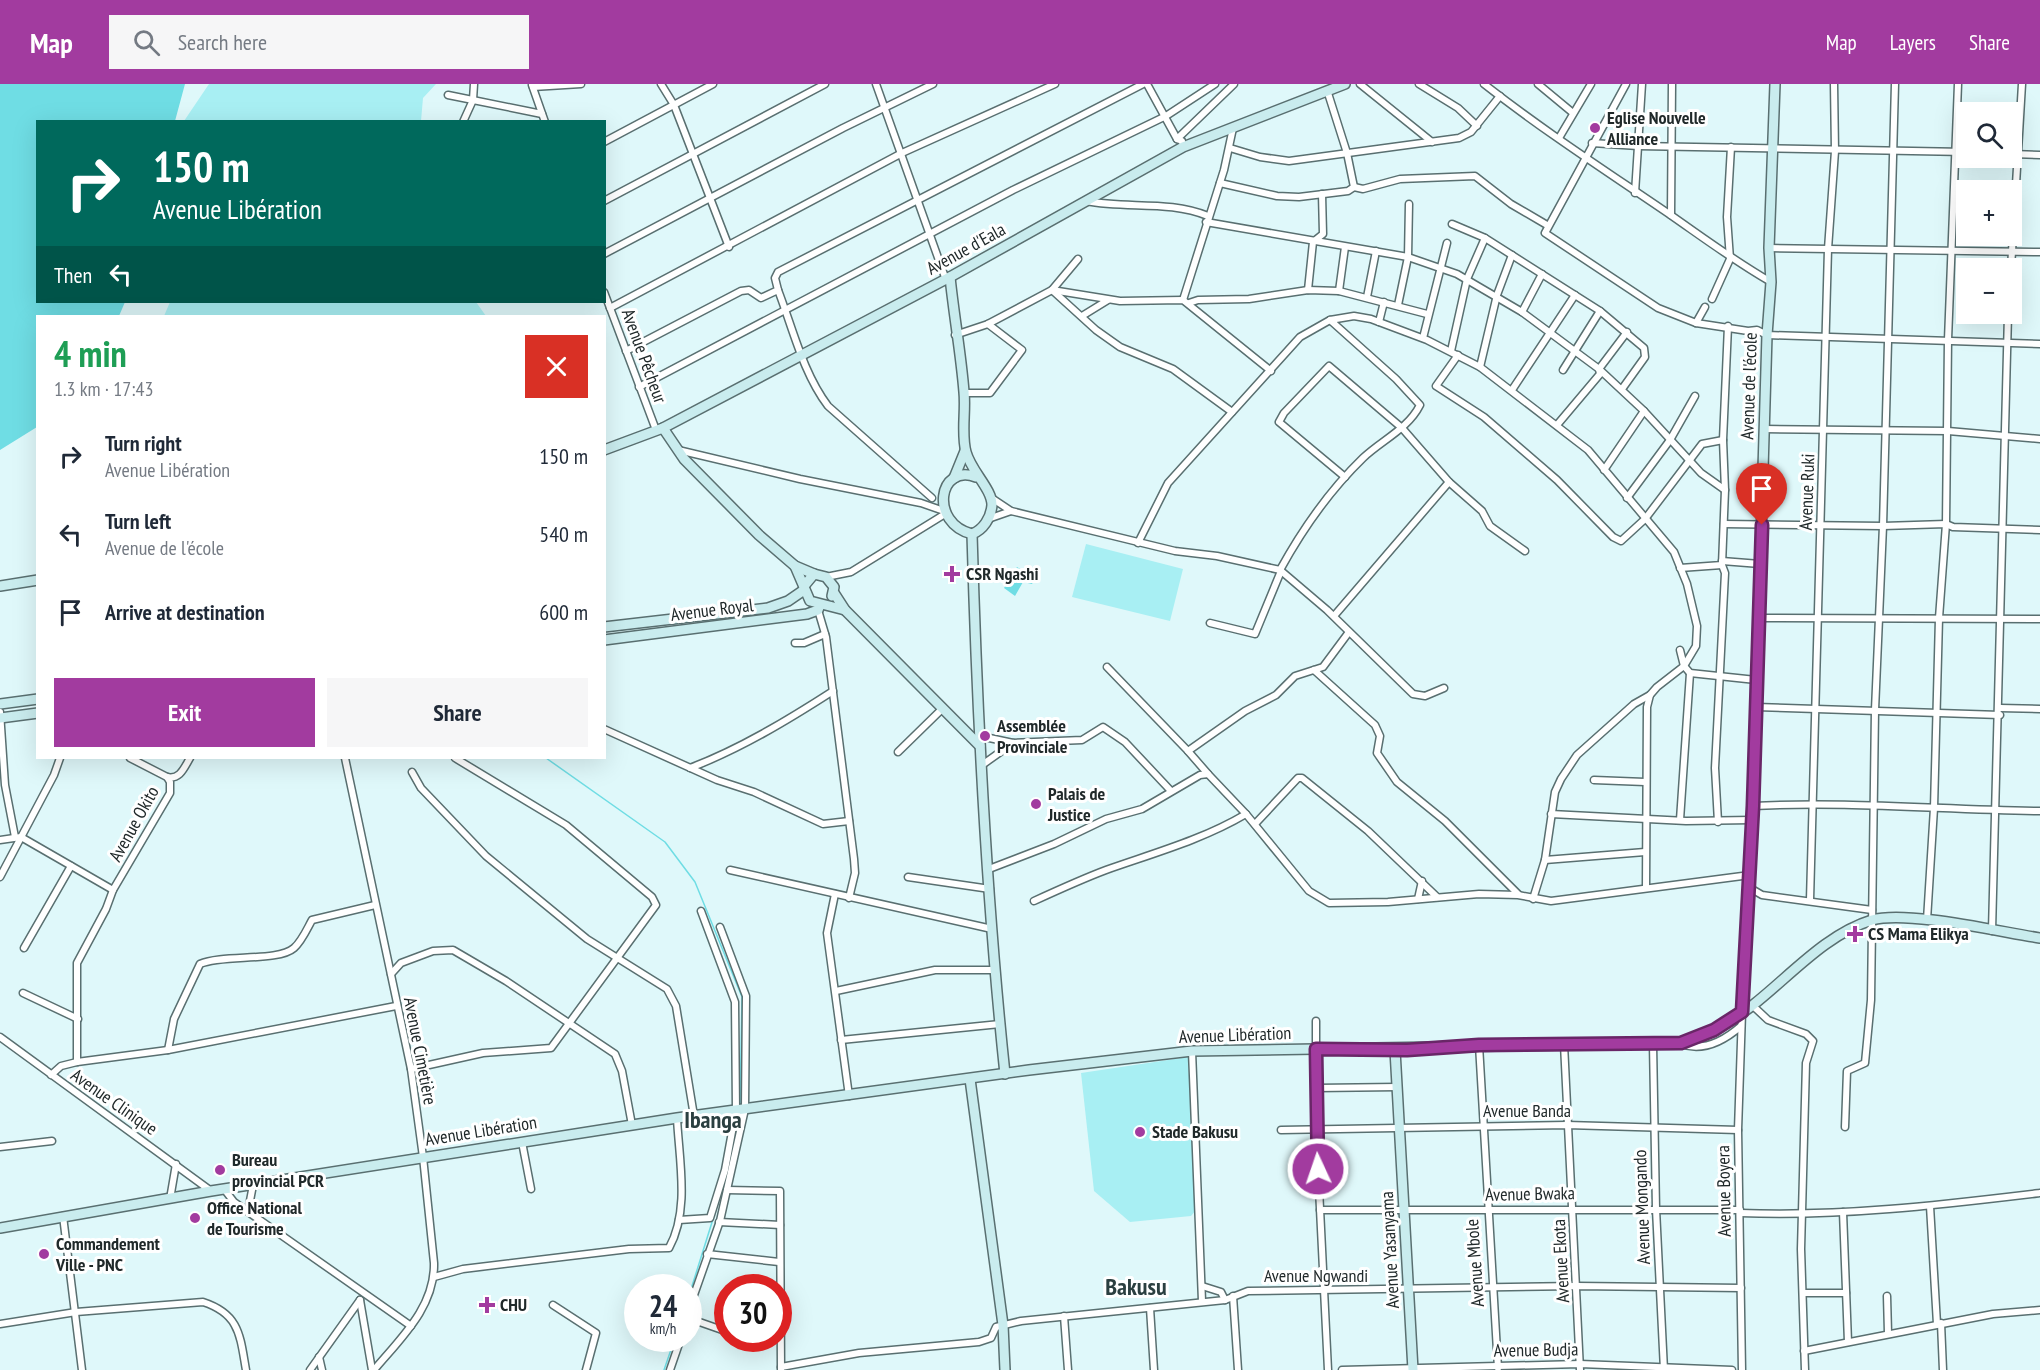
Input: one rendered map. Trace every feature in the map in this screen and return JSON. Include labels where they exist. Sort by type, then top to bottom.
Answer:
[{"type":"street","points":[[464,120],[473,100],[474,84]]},
{"type":"street","points":[[544,120],[532,86],[581,84]]},
{"type":"street","points":[[661,84],[674,105],[729,247]]},
{"type":"street","points":[[606,141],[713,84]]},
{"type":"street","points":[[606,200],[825,84]]},
{"type":"street","points":[[876,84],[902,153],[916,202],[948,279],[964,393],[965,451],[976,477],[990,497],[1011,511],[1138,543],[1263,564],[1281,570],[1334,616],[1413,694],[1425,696],[1444,688]]},
{"type":"street","points":[[606,253],[933,84]]},
{"type":"street","points":[[610,308],[729,247],[902,153],[1055,84]]},
{"type":"street","points":[[932,498],[828,406],[805,368],[778,290],[775,278],[778,272],[1145,84],[1177,138],[1182,141],[1183,147]]},
{"type":"street","points":[[639,387],[1022,186],[1166,116],[1215,84]]},
{"type":"street","points":[[1177,138],[1234,84]]},
{"type":"street","name":"Avenue d'Eala","points":[[606,449],[659,429],[948,279],[1183,147],[1345,84]]},
{"type":"street","points":[[1360,84],[1432,142]]},
{"type":"street","points":[[1419,84],[1458,108],[1477,126]]},
{"type":"street","points":[[1484,84],[1730,259],[1771,282]]},
{"type":"street","points":[[1538,84],[1574,113]]},
{"type":"street","points":[[1559,138],[1591,84]]},
{"type":"street","points":[[1626,84],[1547,225],[1546,235],[1576,252],[1658,308],[1696,322],[1748,331],[1757,330],[1767,335],[1799,338],[1826,336],[2040,344]]},
{"type":"street","points":[[1635,193],[1642,84]]},
{"type":"street","points":[[1671,215],[1672,84]]},
{"type":"street","name":"Avenue de l'école","points":[[1742,1012],[1750,901],[1767,335],[1771,282],[1769,248],[1775,84]]},
{"type":"street","name":"Avenue Ruki","points":[[1810,900],[1828,249],[1835,151],[1834,84]]},
{"type":"street","points":[[1845,1127],[1847,1071],[1865,1063],[1871,1000],[1875,710],[1883,526],[1895,84]]},
{"type":"street","points":[[1927,920],[1934,808],[1939,618],[1946,524],[1948,340],[1954,151],[1959,84]]},
{"type":"street","points":[[2020,102],[2022,84]]},
{"type":"street","points":[[1327,90],[1347,153],[1354,187]]},
{"type":"street","points":[[448,95],[542,114]]},
{"type":"street","points":[[1230,148],[1260,157],[1289,161],[1466,136],[1477,126],[1500,96]]},
{"type":"street","points":[[1186,302],[1207,219],[1230,148],[1233,128]]},
{"type":"street","points":[[1592,143],[1835,151],[1954,151]]},
{"type":"street","points":[[1712,299],[1730,259],[1727,217],[1731,147]]},
{"type":"street","points":[[2022,154],[2040,155]]},
{"type":"street","points":[[2012,258],[2015,168]]},
{"type":"street","points":[[1220,183],[1276,196],[1322,194],[1348,191],[1354,187],[1363,189],[1400,178],[1475,177],[1511,204],[1547,225]]},
{"type":"street","points":[[1308,290],[1313,242],[1323,234],[1322,194]]},
{"type":"street","points":[[1085,201],[1109,206],[1188,208],[1207,219],[1313,242],[1408,257],[1441,267],[1497,295],[1599,369],[1644,411],[1709,481],[1725,490]]},
{"type":"street","points":[[1398,305],[1408,257],[1409,204]]},
{"type":"street","points":[[1452,224],[1485,238],[1600,310],[1627,332],[1646,352],[1622,389]]},
{"type":"street","points":[[1451,351],[1467,279],[1485,238]]},
{"type":"street","points":[[1423,338],[1427,314],[1447,243]]},
{"type":"street","points":[[1339,291],[1345,247]]},
{"type":"street","points":[[1769,248],[2040,252]]},
{"type":"street","points":[[1367,297],[1376,251]]},
{"type":"street","points":[[1480,368],[1497,295],[1512,255]]},
{"type":"street","points":[[955,335],[988,324],[1052,290],[1078,259]]},
{"type":"street","points":[[1522,312],[1542,274]]},
{"type":"street","points":[[626,351],[745,289],[761,298],[778,290]]},
{"type":"street","points":[[1052,290],[1108,300],[1186,302],[1249,299],[1308,290],[1339,291],[1427,314]]},
{"type":"street","points":[[1052,290],[1120,347],[1173,369],[1232,412]]},
{"type":"street","points":[[1512,390],[1575,295]]},
{"type":"street","name":"Avenue Pêcheur","points":[[606,297],[639,387],[659,429]]},
{"type":"street","points":[[1082,316],[1108,300]]},
{"type":"street","points":[[1186,302],[1271,371]]},
{"type":"street","points":[[1379,322],[1384,302]]},
{"type":"street","points":[[1696,322],[1706,307]]},
{"type":"street","points":[[1563,370],[1600,310]]},
{"type":"street","points":[[1138,543],[1168,483],[1300,337],[1330,320],[1354,316],[1379,322],[1451,351],[1512,390],[1588,450],[1674,552],[1690,595],[1698,638],[1684,666],[1650,695],[1634,704],[1577,755],[1555,792],[1545,861],[1533,899]]},
{"type":"street","points":[[1210,623],[1255,634],[1281,570],[1299,536],[1345,477],[1365,457],[1411,421],[1420,402],[1330,320]]},
{"type":"street","points":[[964,393],[990,393],[1022,350],[988,324]]},
{"type":"street","points":[[1992,931],[2000,712],[2000,618],[2007,435],[2008,324]]},
{"type":"street","points":[[1718,822],[1715,768],[1725,573],[1722,563],[1725,490],[1723,440],[1728,326]]},
{"type":"street","points":[[1557,425],[1600,374],[1599,369],[1627,332]]},
{"type":"street","points":[[1458,355],[1437,383],[1438,387],[1484,417],[1557,480],[1616,540],[1621,541],[1628,537],[1645,519],[1702,444],[1723,440]]},
{"type":"street","points":[[1345,477],[1280,422],[1284,413],[1329,366],[1402,428],[1449,482],[1479,508],[1490,526],[1525,551]]},
{"type":"street","points":[[1627,498],[1670,440],[1695,396]]},
{"type":"street","points":[[1604,470],[1644,411]]},
{"type":"street","points":[[659,429],[684,459],[759,535],[795,566],[814,574],[826,577],[842,575],[944,512]]},
{"type":"street","points":[[1764,429],[1948,431],[2040,439]]},
{"type":"street","points":[[678,450],[800,479],[921,503],[944,512],[957,527],[972,534],[979,531],[988,519],[992,506],[990,497]]},
{"type":"street","points":[[944,512],[944,497],[965,451]]},
{"type":"street","points":[[954,478],[965,474],[976,477]]},
{"type":"street","points":[[1334,616],[1449,482]]},
{"type":"street","points":[[921,503],[932,498],[944,497]]},
{"type":"street","points":[[988,519],[1011,511]]},
{"type":"street","points":[[1724,524],[1821,523],[1883,526],[1946,524],[1953,527],[1978,526],[2003,530],[2040,530]]},
{"type":"street","points":[[972,534],[980,746],[995,970],[1005,1074]]},
{"type":"street","points":[[1680,568],[1722,563],[1760,564]]},
{"type":"street","points":[[795,566],[807,598],[820,607],[845,610]]},
{"type":"street","points":[[804,588],[814,574]]},
{"type":"street","points":[[842,575],[834,590],[820,607],[833,691],[855,873],[849,898]]},
{"type":"street","points":[[826,577],[845,610],[980,746]]},
{"type":"street","points":[[0,585],[36,580]]},
{"type":"street","name":"Avenue Royal","points":[[606,627],[768,608],[788,601],[804,588]]},
{"type":"street","name":"Avenue Royal","points":[[606,640],[807,614],[820,607]]},
{"type":"street","points":[[1759,618],[2040,619]]},
{"type":"street","points":[[1188,751],[1245,711],[1276,695],[1295,676],[1314,670],[1327,662],[1349,632]]},
{"type":"street","points":[[795,643],[804,643],[825,634]]},
{"type":"street","points":[[1680,650],[1684,666],[1690,673],[1756,680]]},
{"type":"street","points":[[1107,667],[1188,751],[1204,773],[1246,814],[1310,891],[1323,901],[1338,905],[1479,894],[1518,895],[1551,901],[1750,875]]},
{"type":"street","points":[[1314,670],[1375,725],[1380,736],[1377,753],[1397,782],[1445,821],[1518,895]]},
{"type":"street","points":[[1680,820],[1690,673]]},
{"type":"street","points":[[690,768],[758,739],[768,729],[833,691]]},
{"type":"street","points":[[1646,888],[1644,818],[1646,720],[1650,695]]},
{"type":"street","points":[[0,704],[36,699]]},
{"type":"street","points":[[1756,707],[1937,712],[2000,712],[2040,709]]},
{"type":"street","points":[[898,752],[942,709]]},
{"type":"street","points":[[0,712],[5,785],[18,837]]},
{"type":"street","points":[[0,718],[36,713]]},
{"type":"street","points":[[980,736],[1013,743],[1082,740],[1103,727],[1125,742],[1171,791]]},
{"type":"street","points":[[606,730],[729,785],[754,792],[823,824],[849,822]]},
{"type":"street","points":[[982,765],[1013,743]]},
{"type":"street","points":[[0,877],[18,837],[54,775],[60,759]]},
{"type":"street","name":"Avenue Okito","points":[[77,1062],[77,963],[106,909],[113,890],[171,793],[167,777],[132,759]]},
{"type":"street","points":[[171,793],[189,759]]},
{"type":"street","name":"Avenue Cimetière","points":[[345,759],[411,1069],[423,1157],[434,1277],[427,1302],[411,1326],[373,1370]]},
{"type":"street","points":[[411,1069],[483,1053],[546,1049],[555,1044],[654,908],[656,901],[566,825],[456,759]]},
{"type":"street","points":[[412,772],[421,788],[486,856],[570,926],[616,958],[659,983],[670,994],[676,1006],[694,1116]]},
{"type":"street","points":[[167,777],[175,777],[181,773]]},
{"type":"street","points":[[989,868],[1054,844],[1106,819],[1136,812],[1204,773]]},
{"type":"street","points":[[1255,824],[1298,778],[1302,778],[1368,831],[1437,897]]},
{"type":"street","points":[[1594,780],[1645,782]]},
{"type":"street","points":[[1753,806],[1813,803],[1875,804],[2040,812]]},
{"type":"street","points":[[1034,901],[1080,880],[1221,829],[1246,814]]},
{"type":"street","points":[[1551,814],[1718,822],[1752,820]]},
{"type":"street","points":[[0,840],[18,837],[113,890]]},
{"type":"street","points":[[1545,861],[1645,852]]},
{"type":"street","points":[[24,948],[71,866]]},
{"type":"street","points":[[730,870],[992,929]]},
{"type":"street","points":[[908,877],[990,889]]},
{"type":"street","points":[[1418,898],[1422,881]]},
{"type":"street","points":[[1750,888],[1762,895],[1872,910]]},
{"type":"street","points":[[835,894],[827,925],[849,1096]]},
{"type":"street","points":[[1750,901],[1762,895]]},
{"type":"street","points":[[168,1050],[174,1019],[200,964],[229,958],[286,952],[297,944],[312,920],[375,905]]},
{"type":"street","points":[[679,1220],[710,1218],[741,1109],[733,992],[701,911]]},
{"type":"street","name":"Avenue Libération","points":[[0,1228],[211,1191],[677,1118],[1192,1051],[1395,1050],[1479,1045],[1681,1043],[1714,1030],[1752,1005],[1806,960],[1848,932],[1871,921],[1897,918],[1927,920],[2040,938]]},
{"type":"street","points":[[700,1274],[719,1222],[727,1190],[741,1109],[746,996],[720,927]]},
{"type":"street","points":[[391,974],[400,963],[433,951],[453,950],[506,981],[610,1049],[618,1058],[632,1125]]},
{"type":"street","points":[[387,959],[400,963]]},
{"type":"street","points":[[836,991],[935,970],[995,970]]},
{"type":"street","points":[[22,993],[78,1018]]},
{"type":"street","points":[[1752,1005],[1768,1020],[1806,1034],[1813,1041],[1806,1063],[1802,1214],[1805,1370]]},
{"type":"street","points":[[51,1076],[60,1066],[77,1062],[168,1050],[396,1006]]},
{"type":"street","name":"Avenue Boyera","points":[[1742,1012],[1738,1130],[1742,1370]]},
{"type":"street","points":[[1316,1021],[1316,1128],[1328,1370]]},
{"type":"street","points":[[841,1040],[1000,1024]]},
{"type":"street","points":[[1681,1043],[1693,1047],[1711,1045],[1731,1035],[1741,1026]]},
{"type":"street","name":"Avenue Clinique","points":[[1,1039],[211,1191]]},
{"type":"street","name":"Avenue Ekota","points":[[1564,1044],[1580,1367]]},
{"type":"street","name":"Avenue Mongando","points":[[1653,1044],[1656,1209],[1664,1369]]},
{"type":"street","name":"Avenue Mbole","points":[[1479,1045],[1498,1368]]},
{"type":"street","name":"Avenue Yasanyama","points":[[1395,1050],[1412,1369]]},
{"type":"street","points":[[1192,1051],[1202,1301]]},
{"type":"street","points":[[970,1079],[1003,1325],[1005,1370]]},
{"type":"street","points":[[1316,1088],[1398,1088]]},
{"type":"street","points":[[434,1277],[463,1269],[629,1249],[665,1250],[671,1244],[679,1220],[681,1204],[677,1118]]},
{"type":"street","name":"Avenue Banda","points":[[1281,1130],[1567,1125],[1738,1130]]},
{"type":"street","points":[[0,1147],[52,1141]]},
{"type":"street","points":[[522,1142],[531,1189]]},
{"type":"street","points":[[170,1199],[176,1164]]},
{"type":"street","points":[[248,1211],[253,1185]]},
{"type":"street","points":[[224,1189],[234,1202],[362,1297],[411,1326]]},
{"type":"street","points":[[727,1190],[780,1191],[779,1274]]},
{"type":"street","name":"Avenue Bwaka","points":[[1320,1210],[1573,1208],[1802,1214],[1930,1206],[2040,1193]]},
{"type":"street","points":[[1930,1206],[1943,1370]]},
{"type":"street","points":[[1844,1212],[1848,1342]]},
{"type":"street","points":[[63,1216],[82,1370]]},
{"type":"street","points":[[719,1222],[780,1225]]},
{"type":"street","points":[[707,1254],[779,1262]]},
{"type":"street","points":[[1202,1286],[1221,1292],[1225,1300]]},
{"type":"street","name":"Avenue Ngwandi","points":[[1003,1325],[1064,1316],[1225,1300],[1248,1291],[1577,1286],[1741,1288]]},
{"type":"street","points":[[1803,1293],[1846,1293]]},
{"type":"street","points":[[1233,1296],[1238,1370]]},
{"type":"street","points":[[1887,1296],[1888,1334]]},
{"type":"street","points":[[310,1370],[362,1297]]},
{"type":"street","points":[[362,1297],[373,1370]]},
{"type":"street","points":[[0,1324],[76,1312],[202,1302],[215,1306],[227,1314],[240,1334],[246,1370]]},
{"type":"street","points":[[553,1305],[596,1333],[586,1370]]},
{"type":"street","points":[[1150,1308],[1154,1370]]},
{"type":"street","points":[[1804,1351],[1939,1324],[2040,1310]]},
{"type":"street","points":[[1064,1316],[1068,1370]]},
{"type":"street","points":[[780,1352],[781,1369],[818,1366],[859,1353],[979,1342],[990,1338],[996,1326],[1003,1325]]},
{"type":"street","points":[[670,1370],[676,1352]]},
{"type":"street","points":[[319,1357],[322,1370]]},
{"type":"street","name":"Avenue Budja","points":[[1342,1370],[1580,1367],[1732,1370]]},
{"type":"shaded area","points":[[0,84],[185,84],[175,120],[36,120],[36,303],[125,303],[119,315],[36,315],[36,428],[0,450]]},
{"type":"shaded area","points":[[209,84],[436,84],[423,98],[421,120],[185,120]]},
{"type":"shaded area","points":[[170,303],[477,303],[485,315],[164,315]]},
{"type":"shaded area","points":[[1086,544],[1183,569],[1170,621],[1072,597]]},
{"type":"shaded area","points":[[1017,567],[1035,578],[1032,584],[1023,582],[1015,596],[1004,588]]},
{"type":"shaded area","name":"Stade Bakusu","points":[[1188,1057],[1196,1210],[1191,1216],[1130,1222],[1094,1191],[1081,1073]]},
{"type":"waterway","points":[[547,759],[665,842],[695,882],[742,997],[740,1107]]},
{"type":"waterway","points":[[733,1145],[740,1115]]},
{"type":"waterway","points":[[696,1274],[713,1219]]},
{"type":"waterway","points":[[664,1370],[670,1352]]},
{"type":"place","name":"Eglise Nouvelle Alliance","points":[[1595,128]]},
{"type":"place","name":"CSR Ngashi","points":[[952,574]]},
{"type":"place","name":"Assemblée Provinciale","points":[[985,736]]},
{"type":"place","name":"Palais de Justice","points":[[1036,804]]},
{"type":"place","name":"CS Mama Elikya","points":[[1855,934]]},
{"type":"place","name":"Stade Bakusu","points":[[1140,1132]]},
{"type":"place","name":"Bureau provincial PCR","points":[[220,1170]]},
{"type":"place","name":"Office National de Tourisme","points":[[195,1218]]},
{"type":"place","name":"Commandement Ville - PNC","points":[[44,1254]]},
{"type":"place","name":"CHU","points":[[487,1305]]},
{"type":"district","name":"Ibanga","points":[[713,1120]]},
{"type":"district","name":"Bakusu","points":[[1136,1287]]},
{"type":"route","points":[[1318,1169],[1316,1049],[1407,1050],[1479,1045],[1681,1043],[1714,1030],[1742,1012],[1750,901],[1762,525]]}]
